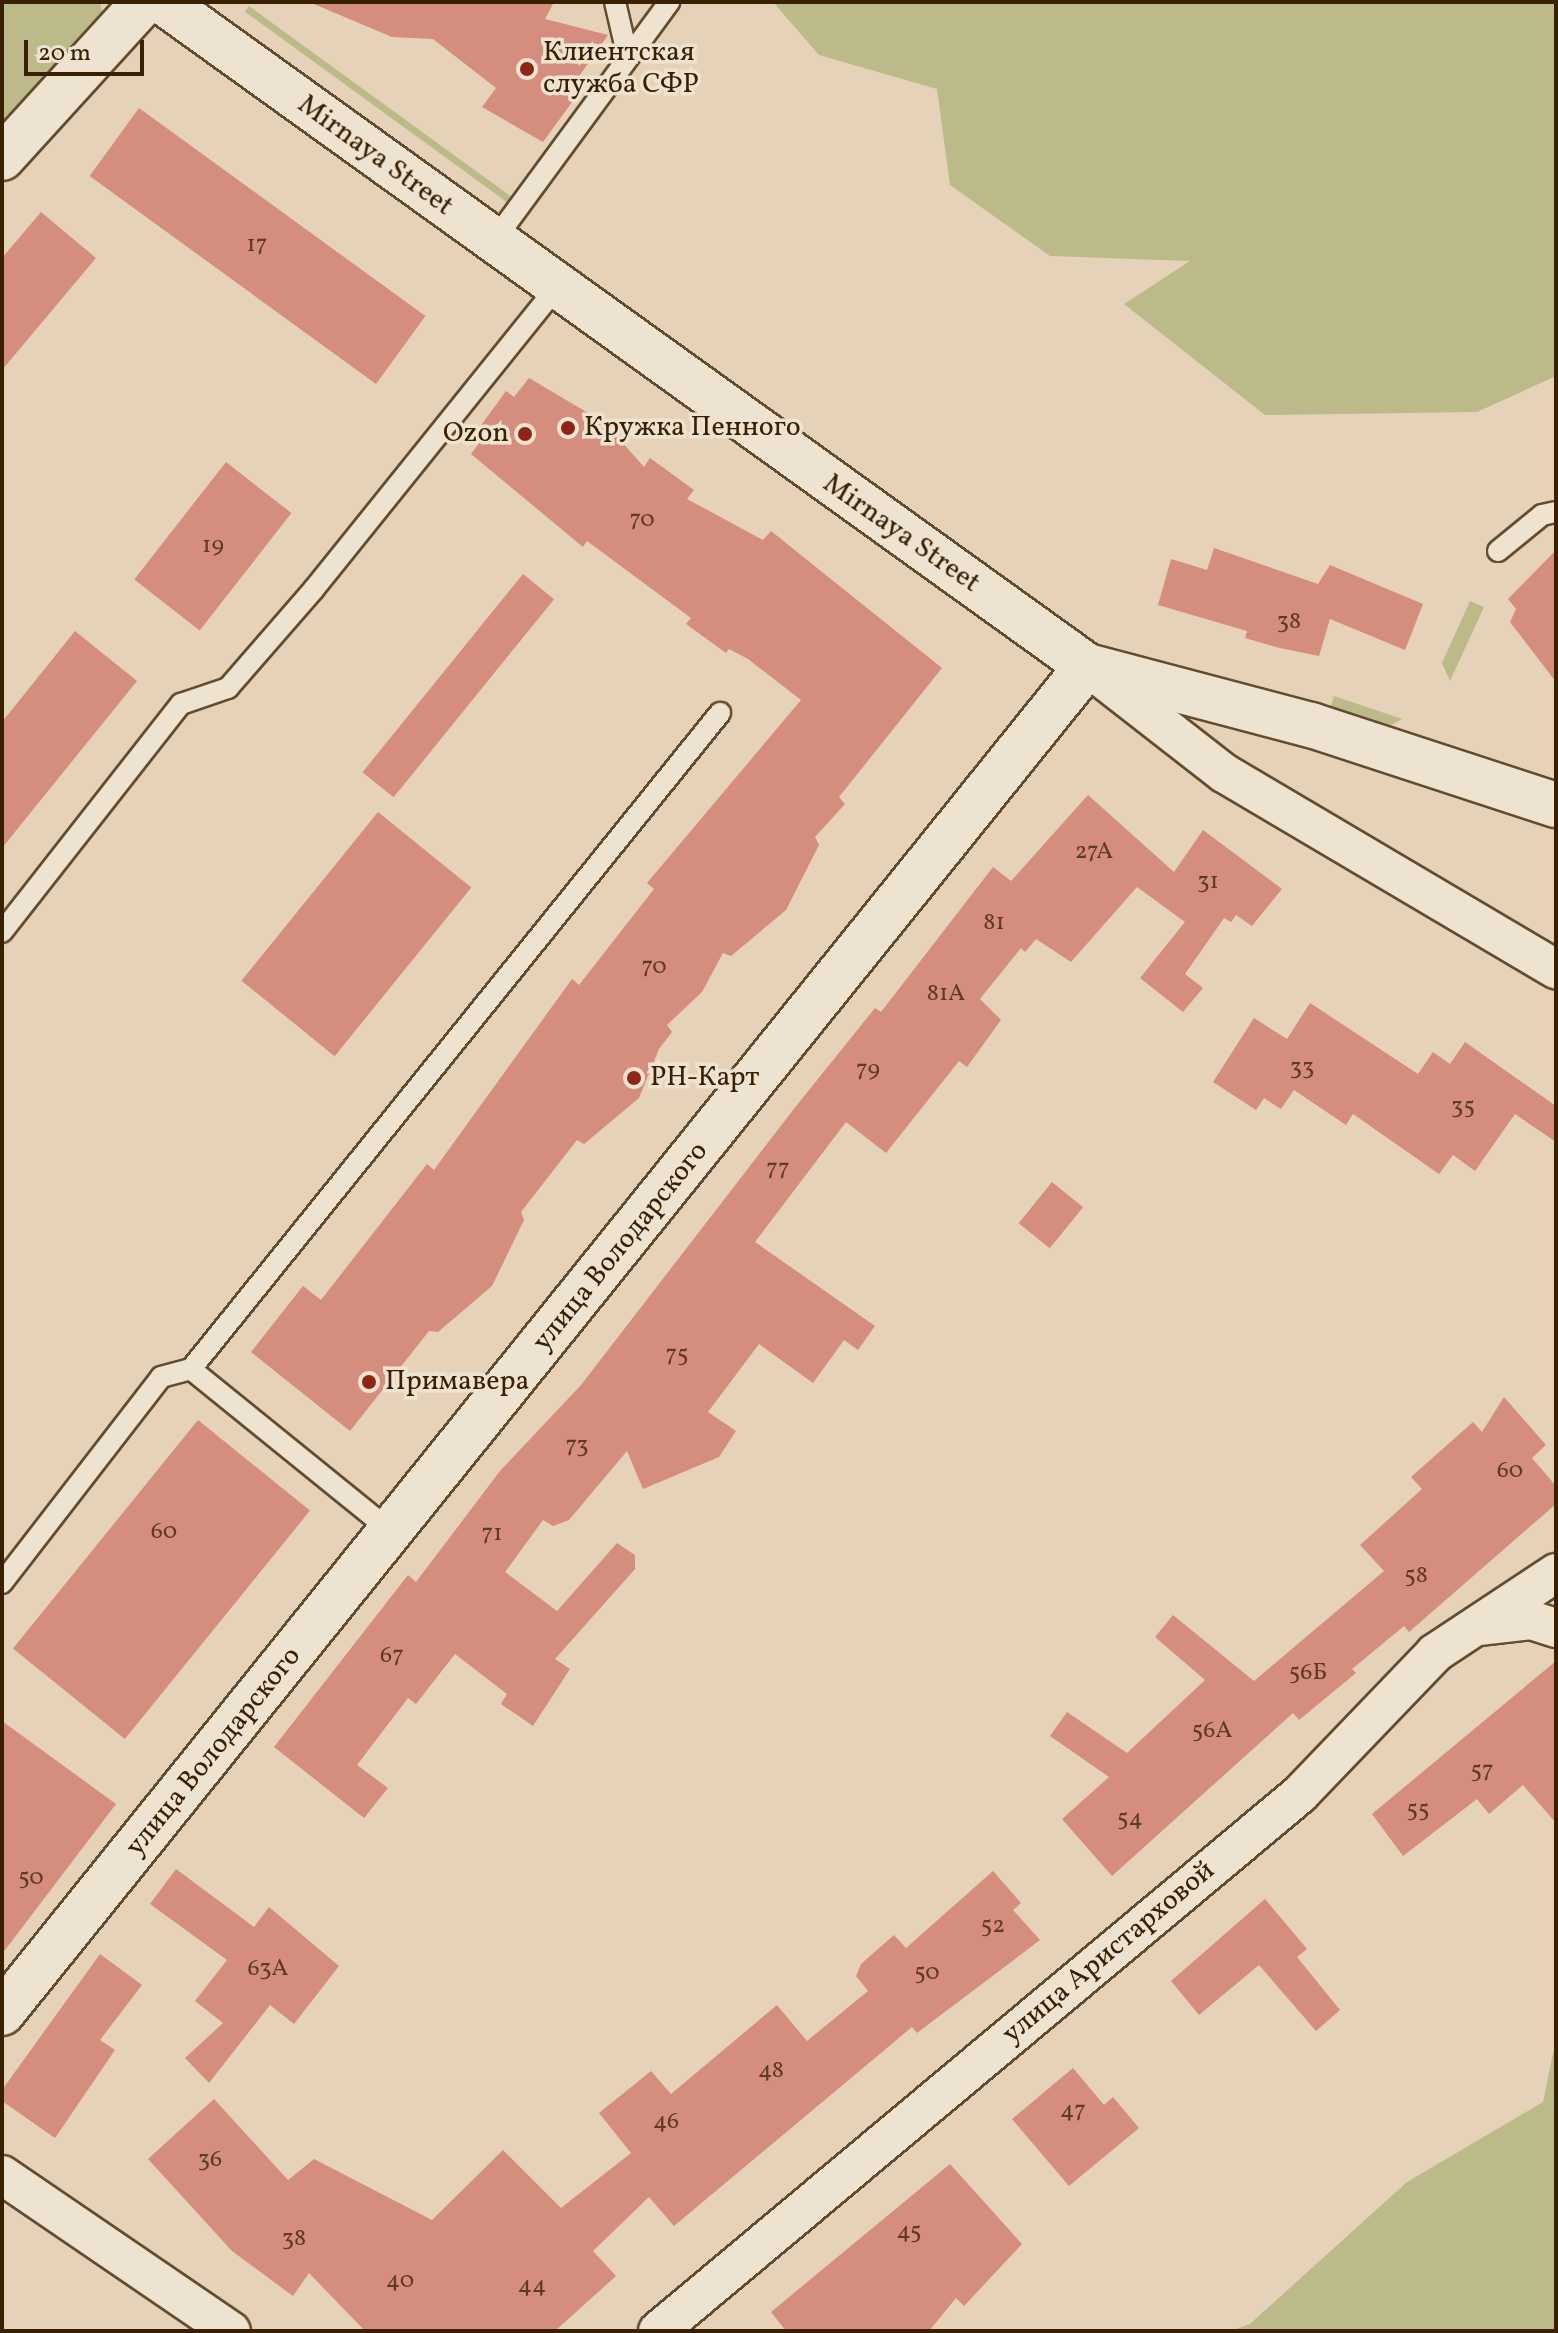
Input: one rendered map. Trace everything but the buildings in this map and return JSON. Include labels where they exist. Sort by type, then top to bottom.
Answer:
[{"type":"street","points":[[2,158],[144,2]]},
{"type":"street","name":"Mirnaya Street","points":[[163,2],[555,289],[1087,666],[1311,725],[1556,805]]},
{"type":"street","points":[[1087,666],[1224,773],[1556,969]]},
{"type":"street","name":"улица Володарского","points":[[2,2013],[1087,666]]},
{"type":"street","name":"улица Аристарховой","points":[[658,2331],[1300,1794],[1435,1653],[1556,1573]]},
{"type":"street","points":[[1474,1627],[1531,1620],[1556,1628]]},
{"type":"street","points":[[2,2175],[231,2331]]},
{"type":"lane","points":[[615,2],[628,58]]},
{"type":"lane","points":[[493,242],[669,2]]},
{"type":"lane","points":[[2,932],[181,704],[228,688],[314,589],[555,289]]},
{"type":"lane","points":[[1498,551],[1542,515],[1556,512]]},
{"type":"lane","points":[[2,1583],[161,1377],[191,1369],[720,713]]},
{"type":"lane","points":[[191,1369],[392,1532]]},
{"type":"shaded area","points":[[2,2],[100,2],[102,12],[2,130]]},
{"type":"shaded area","points":[[773,2],[1556,2],[1556,376],[1477,412],[1265,415],[1124,304],[1190,261],[1050,256],[950,185],[937,89],[819,55]]},
{"type":"shaded area","points":[[249,6],[512,197],[508,203],[245,12]]},
{"type":"shaded area","points":[[1470,601],[1484,607],[1450,681],[1442,663]]},
{"type":"shaded area","points":[[1334,696],[1402,719],[1377,733],[1327,718]]},
{"type":"shaded area","points":[[1556,2039],[1556,2331],[1231,2331],[1250,2324],[1407,2182],[1543,2102]]},
{"type":"place","name":"Клиентская служба СФР","points":[[527,69]]},
{"type":"place","name":"Кружка Пенного","points":[[568,428]]},
{"type":"place","name":"Ozon","points":[[525,434]]},
{"type":"place","name":"РН-Карт","points":[[634,1078]]},
{"type":"place","name":"Примавера","points":[[369,1382]]}]
